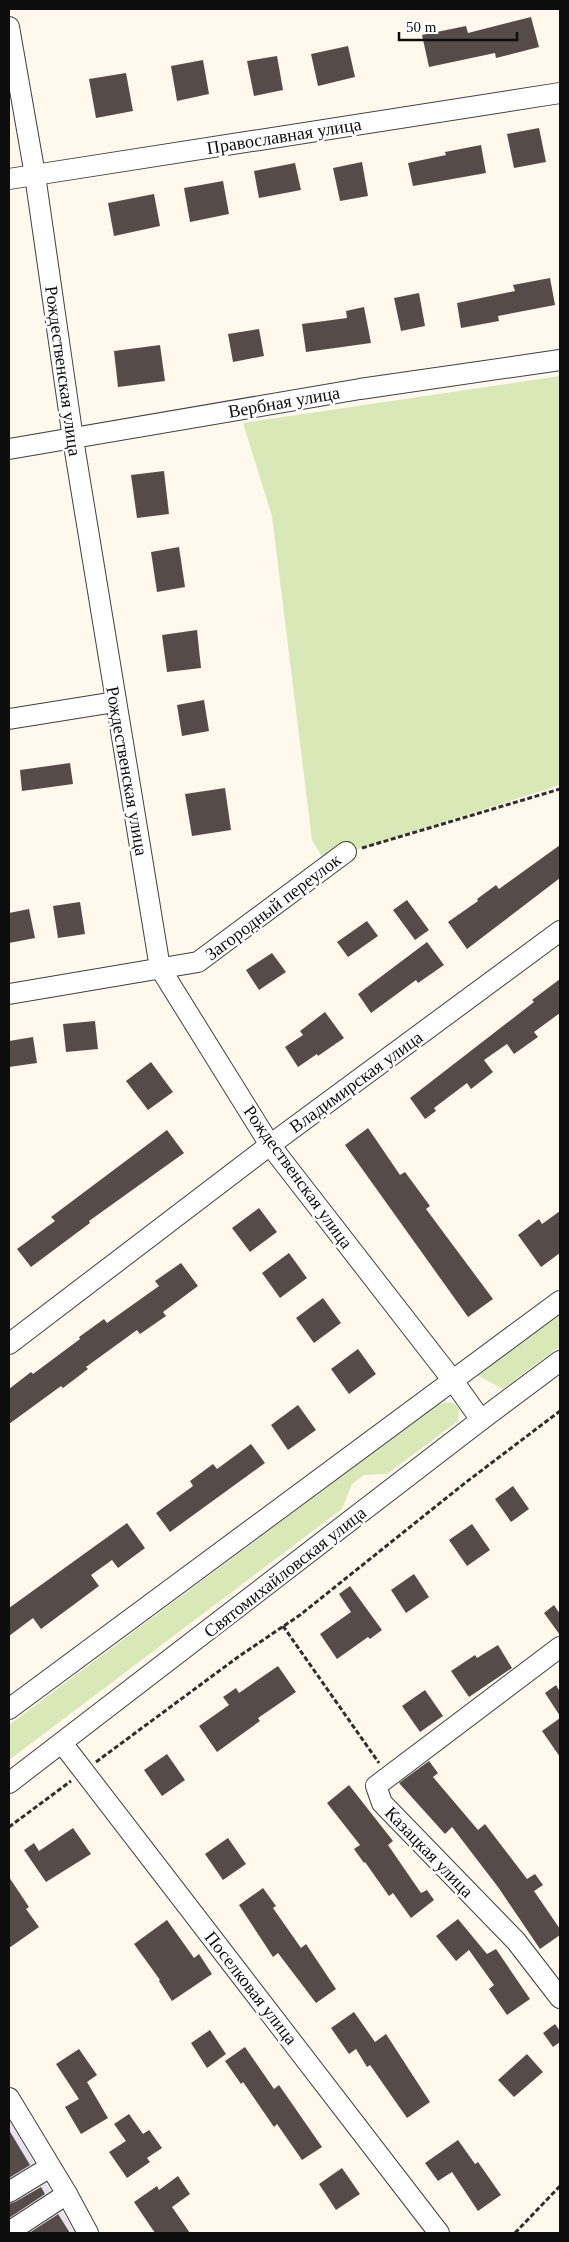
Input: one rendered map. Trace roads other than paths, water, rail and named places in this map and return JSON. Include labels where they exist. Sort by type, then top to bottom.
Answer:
[{"type":"street","name":"Рождественская улица","points":[[9,27],[35,175],[73,439],[115,702],[160,968],[270,1145],[454,1382],[481,1420]]},
{"type":"street","name":"Православная улица","points":[[9,179],[560,93]]},
{"type":"street","name":"Вербная улица","points":[[9,449],[360,389],[560,360]]},
{"type":"street","points":[[9,719],[115,702]]},
{"type":"street","name":"Загородный переулок","points":[[9,994],[198,962],[346,852]]},
{"type":"street","name":"Владимирская улица","points":[[9,1344],[270,1145],[560,931]]},
{"type":"street","points":[[9,1709],[172,1587],[454,1382],[560,1301]]},
{"type":"street","name":"Святомихайловская улица","points":[[9,1783],[560,1361]]},
{"type":"street","name":"Казацкая улица","points":[[559,1651],[376,1786],[382,1803],[516,1941],[560,1998]]},
{"type":"street","name":"Поселковая улица","points":[[62,1743],[439,2233]]},
{"type":"street","points":[[9,2098],[67,2194],[88,2233]]},
{"type":"street","points":[[9,2192],[50,2167]]},
{"type":"street","points":[[9,2232],[67,2194]]}]
